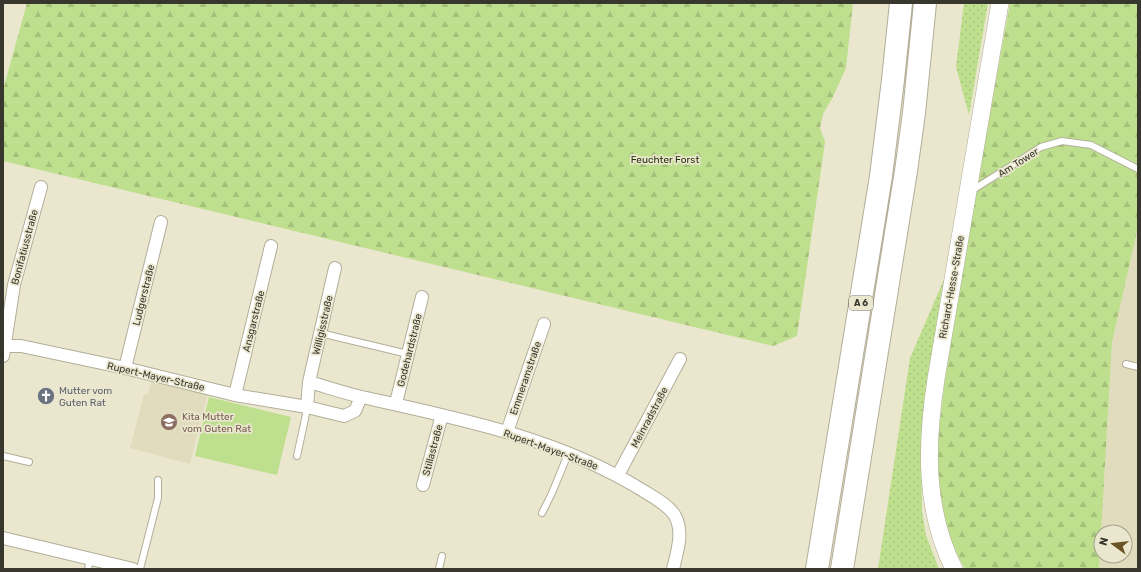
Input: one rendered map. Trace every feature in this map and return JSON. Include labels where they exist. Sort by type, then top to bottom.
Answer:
[{"type":"highway","name":"A 6","points":[[817,569],[882,170],[901,3]]},
{"type":"highway","name":"A 6","points":[[842,569],[906,171],[916,99],[926,3]]},
{"type":"street","name":"Richard-Hesse-Straße","points":[[954,569],[945,549],[934,511],[929,474],[929,444],[935,386],[1000,3]]},
{"type":"street","name":"Bonifatiusstraße","points":[[4,351],[14,285],[41,187]]},
{"type":"street","name":"Ludgerstraße","points":[[125,368],[161,222]]},
{"type":"street","name":"Ansgarstraße","points":[[235,395],[271,246]]},
{"type":"street","name":"Willigisstraße","points":[[309,382],[335,268]]},
{"type":"street","name":"Godehardstraße","points":[[396,404],[422,297]]},
{"type":"street","name":"Emmeramstraße","points":[[507,432],[544,324]]},
{"type":"street","name":"Rupert-Mayer-Straße","points":[[4,351],[21,346],[125,368],[235,395],[307,407],[344,416],[355,411],[361,397]]},
{"type":"street","name":"Meinradstraße","points":[[618,475],[680,359]]},
{"type":"street","name":"Rupert-Mayer-Straße","points":[[309,382],[361,397],[442,415],[507,432],[568,454],[618,475],[661,502],[675,515],[680,528],[674,569]]},
{"type":"street","points":[[307,407],[309,382]]},
{"type":"street","name":"Stillastraße","points":[[423,485],[442,415]]},
{"type":"street","points":[[3,538],[89,564],[132,569]]},
{"type":"lane","name":"Am Tower","points":[[967,193],[1041,147],[1062,141],[1091,145],[1138,169]]},
{"type":"lane","points":[[320,333],[408,354]]},
{"type":"lane","points":[[1126,364],[1138,367]]},
{"type":"lane","points":[[297,456],[306,419],[307,407]]},
{"type":"lane","points":[[542,514],[568,454]]},
{"type":"lane","points":[[3,456],[29,462]]},
{"type":"lane","points":[[140,569],[158,498],[158,480]]},
{"type":"lane","points":[[439,569],[442,556]]},
{"type":"shaded area","points":[[1138,227],[1138,569],[1099,569],[1099,564],[1133,564],[1133,524],[1101,524],[1112,342]]},
{"type":"shaded area","name":"Kita Mutter vom Guten Rat","points":[[152,380],[208,393],[190,464],[130,448],[144,394],[148,395]]},
{"type":"green space","name":"Feuchter Forst","points":[[27,3],[853,3],[846,68],[833,97],[823,114],[820,128],[825,142],[797,336],[773,346],[3,161],[3,90]]},
{"type":"green space","points":[[964,3],[988,3],[969,115],[956,67]]},
{"type":"green space","points":[[1010,3],[1138,3],[1138,227],[1112,342],[1102,524],[1093,524],[1093,564],[1099,564],[1099,569],[965,569],[950,542],[939,508],[937,446],[947,362]]},
{"type":"green space","points":[[945,277],[921,439],[922,512],[926,535],[939,569],[878,569],[910,358]]},
{"type":"green space","points":[[209,397],[291,417],[277,475],[195,456]]},
{"type":"place","name":"Mutter vom Guten Rat","points":[[46,396]]},
{"type":"place","name":"Kita Mutter vom Guten Rat","points":[[169,422]]}]
